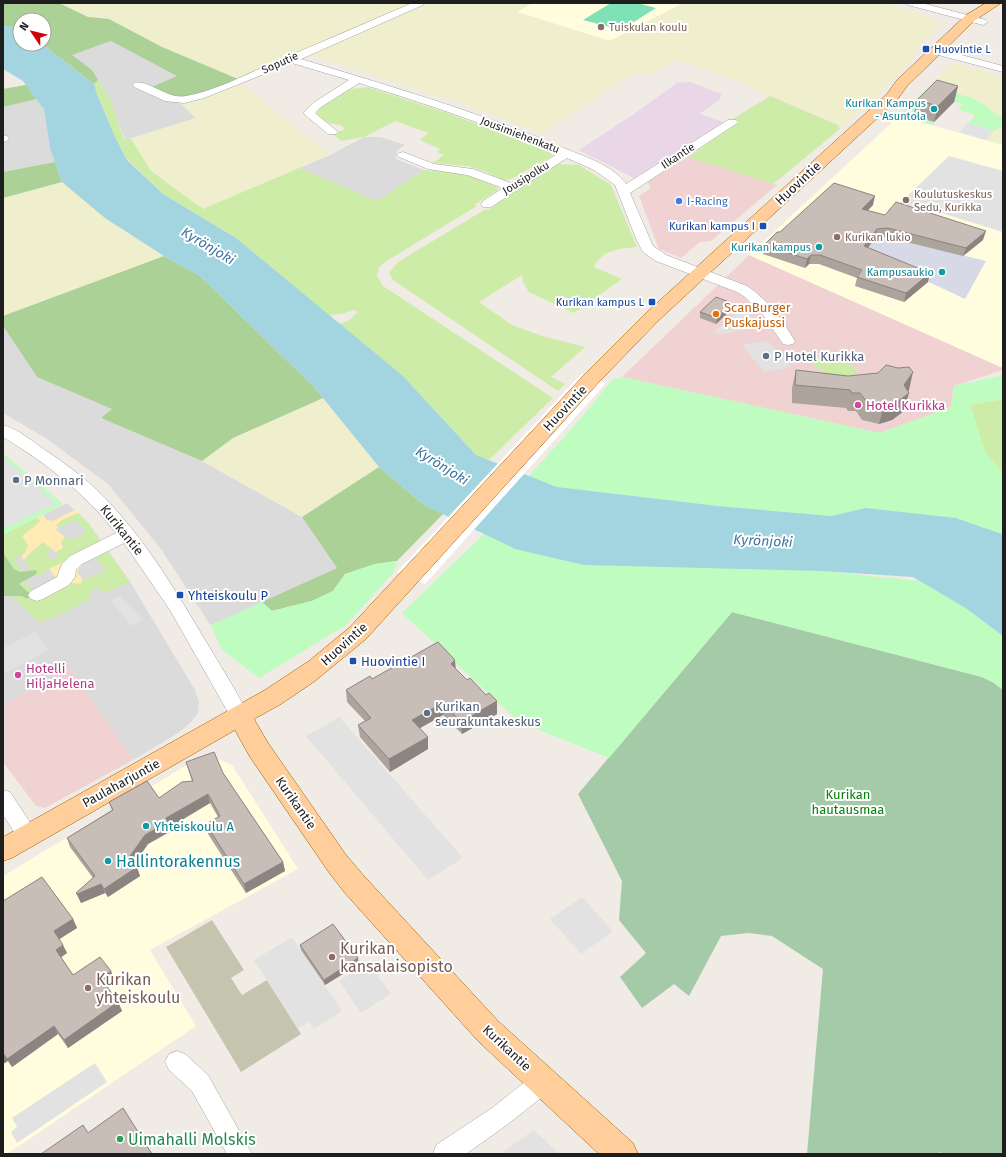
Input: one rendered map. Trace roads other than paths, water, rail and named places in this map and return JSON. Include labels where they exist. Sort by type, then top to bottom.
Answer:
[{"type":"main road","name":"Huovintie","points":[[240,716],[302,679],[358,633],[592,378],[652,318],[699,273],[892,97],[914,85],[941,53],[995,3]]},
{"type":"main road","name":"Huovintie","points":[[976,20],[1003,7]]},
{"type":"main road","name":"Paulaharjuntie","points":[[3,850],[240,716]]},
{"type":"main road","name":"Kurikantie","points":[[240,716],[259,750],[337,863],[354,884],[488,1031],[622,1154]]},
{"type":"street","name":"Soputie","points":[[138,84],[169,99],[184,100],[225,87],[420,3]]},
{"type":"street","points":[[914,3],[976,20]]},
{"type":"street","points":[[941,53],[994,62],[1003,69]]},
{"type":"street","name":"Jousimiehenkatu","points":[[291,59],[468,114],[596,166],[614,177],[624,191],[643,241],[648,249],[660,258],[742,289],[754,296],[766,308],[788,341]]},
{"type":"street","points":[[332,132],[309,113],[317,105],[357,80]]},
{"type":"street","name":"Ilkantie","points":[[624,191],[732,122]]},
{"type":"street","name":"Jousipolku","points":[[487,204],[566,153]]},
{"type":"street","points":[[403,155],[432,167],[469,172],[500,184],[513,186]]},
{"type":"street","points":[[740,302],[754,296]]},
{"type":"street","name":"Kurikantie","points":[[3,430],[47,459],[85,488],[106,510],[168,592],[240,716]]},
{"type":"street","points":[[37,595],[63,582],[67,577],[68,568],[76,560],[126,535]]},
{"type":"street","points":[[3,798],[28,836]]},
{"type":"street","points":[[177,1062],[200,1083],[240,1154]]},
{"type":"street","points":[[445,1154],[500,1116],[543,1082]]},
{"type":"water","name":"Kyrönjoki","points":[[3,25],[12,28],[12,52],[52,52],[94,84],[115,137],[127,160],[163,194],[236,238],[403,376],[476,455],[557,487],[718,506],[831,516],[866,508],[956,518],[1002,534],[1003,636],[967,609],[913,577],[820,571],[584,565],[515,549],[424,505],[379,467],[314,387],[200,276],[164,256],[105,218],[62,182],[50,148],[44,109],[23,81],[3,69]]},
{"type":"place","name":"Tuiskulan koulu","points":[[601,27]]},
{"type":"place","name":"Huovintie L","points":[[926,49]]},
{"type":"place","name":"Kurikan Kampus - Asuntola","points":[[934,109]]},
{"type":"place","name":"Koulutuskeskus Sedu, Kurikka","points":[[906,200]]},
{"type":"place","name":"I-Racing","points":[[679,201]]},
{"type":"place","name":"Kurikan kampus I","points":[[763,226]]},
{"type":"place","name":"Kurikan lukio","points":[[837,237]]},
{"type":"place","name":"Kurikan kampus","points":[[819,247]]},
{"type":"place","name":"Kampusaukio","points":[[942,272]]},
{"type":"place","name":"Kurikan kampus L","points":[[652,302]]},
{"type":"place","name":"ScanBurger Puskajussi","points":[[716,314]]},
{"type":"place","name":"P Hotel Kurikka","points":[[766,356]]},
{"type":"place","name":"Hotel Kurikka","points":[[858,405]]},
{"type":"place","name":"P Monnari","points":[[16,480]]},
{"type":"place","name":"Yhteiskoulu P","points":[[180,595]]},
{"type":"place","name":"Huovintie I","points":[[353,661]]},
{"type":"place","name":"Hotelli HiljaHelena","points":[[18,675]]},
{"type":"place","name":"Kurikan seurakuntakeskus","points":[[427,713]]},
{"type":"place","name":"Yhteiskoulu A","points":[[146,826]]},
{"type":"place","name":"Hallintorakennus","points":[[108,861]]},
{"type":"place","name":"Kurikan kansalaisopisto","points":[[332,957]]},
{"type":"place","name":"Kurikan yhteiskoulu","points":[[88,988]]},
{"type":"place","name":"Uimahalli Molskis","points":[[120,1139]]},
{"type":"park label","name":"Kurikan hautausmaa","points":[[848,802]]}]
